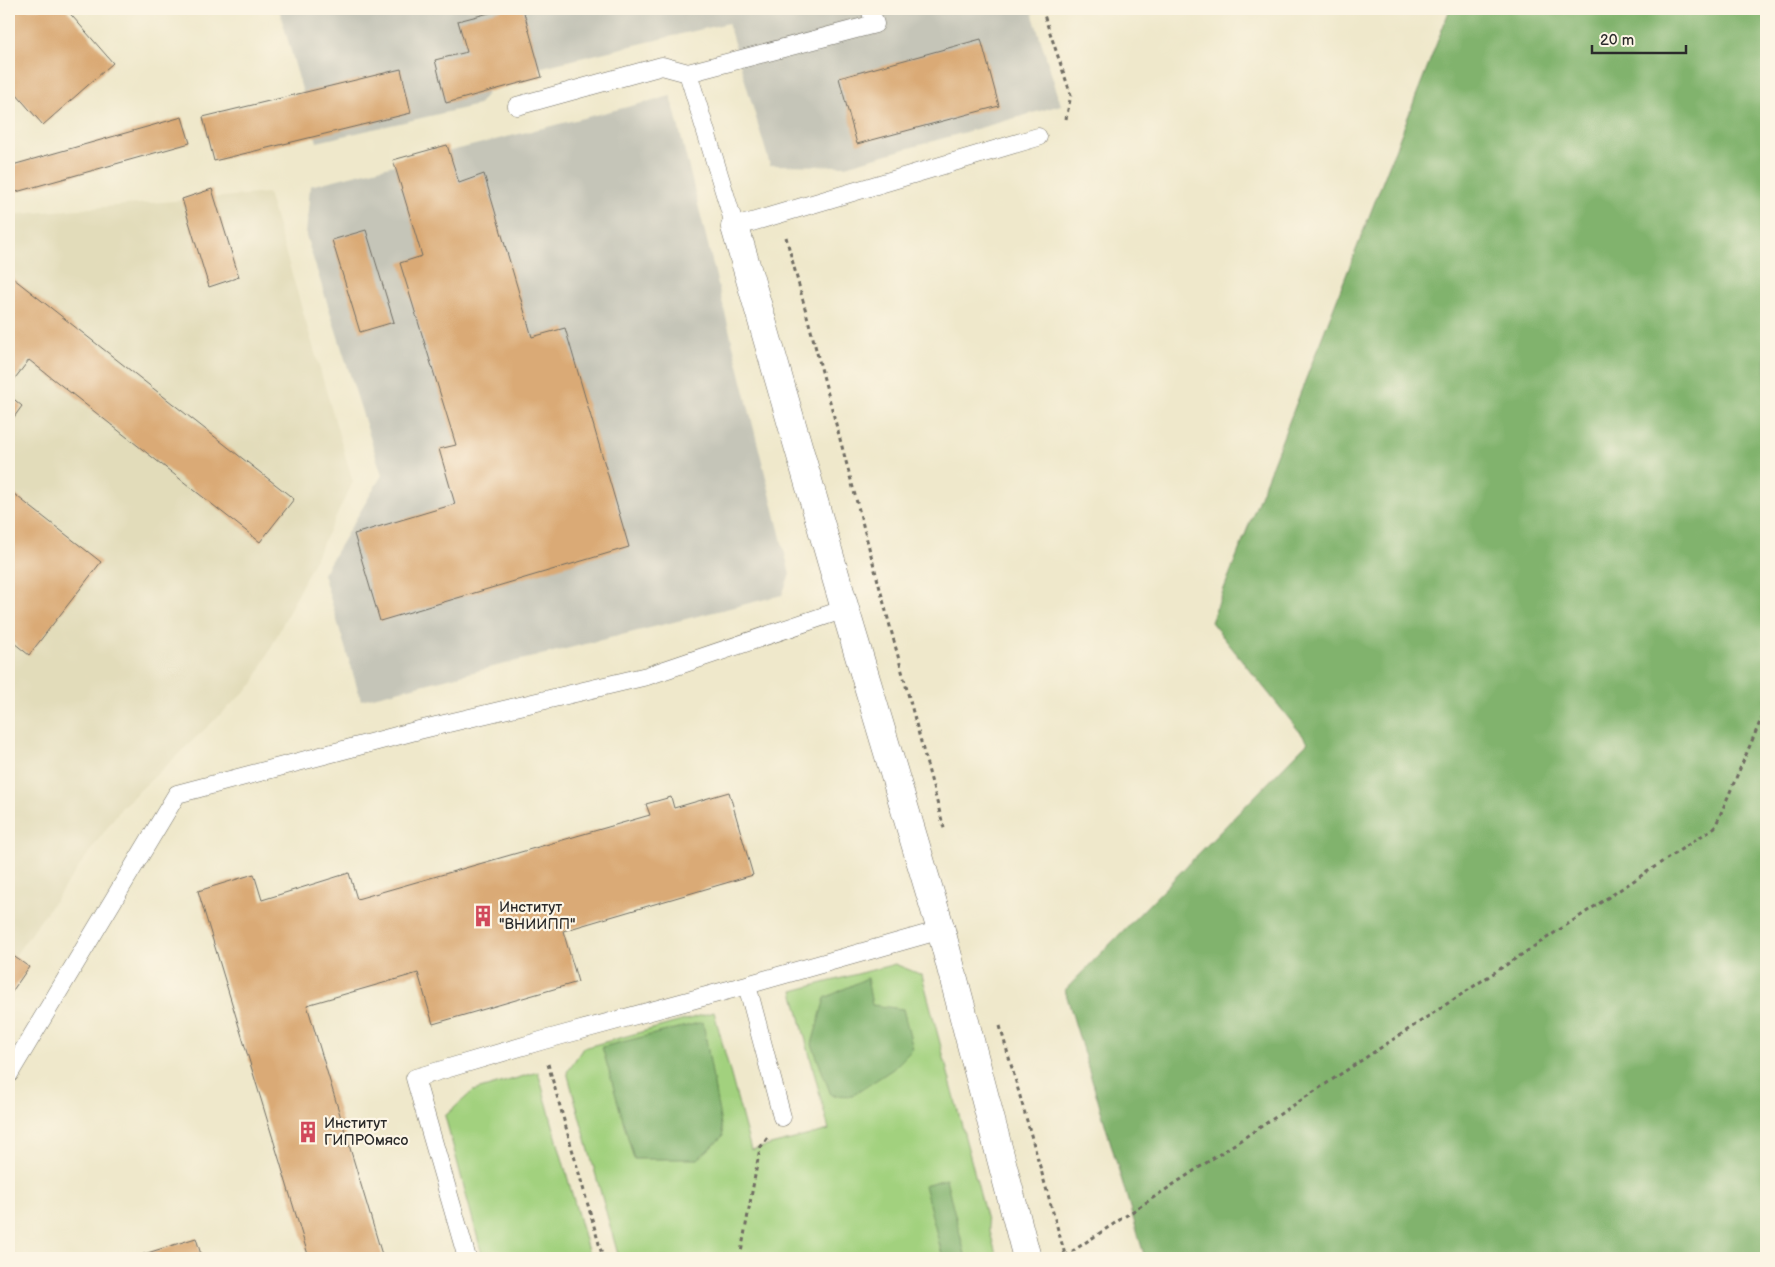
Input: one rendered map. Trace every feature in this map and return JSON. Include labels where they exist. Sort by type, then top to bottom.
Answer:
[{"type":"street","points":[[735,227],[845,609],[941,930],[1027,1258]]},
{"type":"lane","points":[[517,106],[662,66],[688,73],[875,24],[870,9]]},
{"type":"lane","points":[[688,73],[735,227],[1038,136]]},
{"type":"lane","points":[[9,1074],[177,794],[418,730],[648,676],[845,609]]},
{"type":"lane","points":[[467,1258],[415,1078],[544,1040],[941,930]]},
{"type":"lane","points":[[747,984],[782,1117]]},
{"type":"path","points":[[1042,9],[1071,95],[1066,119]]},
{"type":"path","points":[[780,214],[946,836]]},
{"type":"path","points":[[997,1017],[1066,1257],[1715,827],[1766,708]]},
{"type":"path","points":[[544,1040],[550,1073],[603,1258]]},
{"type":"path","points":[[740,1258],[760,1148],[782,1117]]},
{"type":"shaded area","points":[[279,9],[1031,9],[1061,105],[845,166],[770,165],[728,23],[500,77],[478,105],[317,142]]},
{"type":"shaded area","points":[[671,96],[790,574],[782,595],[361,700],[323,574],[382,475],[306,236],[310,186]]},
{"type":"shaded area","points":[[268,193],[353,482],[253,684],[122,807],[9,964],[9,215]]},
{"type":"green space","points":[[1450,9],[1766,9],[1766,1258],[1145,1258],[1065,990],[1308,742],[1211,622]]},
{"type":"green space","points":[[895,964],[922,975],[997,1258],[619,1258],[567,1072],[583,1048],[714,1012],[751,1150],[829,1130],[793,991]]},
{"type":"green space","points":[[867,978],[872,1005],[903,1009],[913,1049],[893,1069],[852,1096],[831,1095],[812,1044],[825,998]]},
{"type":"green space","points":[[703,1022],[723,1136],[698,1159],[634,1159],[602,1047]]},
{"type":"green space","points":[[538,1072],[590,1258],[483,1258],[445,1116],[473,1091]]},
{"type":"green space","points":[[946,1179],[966,1258],[943,1258],[924,1185]]},
{"type":"building","points":[[9,9],[66,9],[113,63],[43,125],[9,86]]},
{"type":"building","points":[[505,9],[523,9],[542,77],[446,103],[435,60],[467,52],[458,21]]},
{"type":"building","points":[[981,39],[999,106],[857,144],[839,78]]},
{"type":"building","points":[[401,69],[411,113],[214,161],[203,117]]},
{"type":"building","points":[[182,117],[190,143],[9,194],[9,166]]},
{"type":"building","points":[[447,145],[459,183],[484,174],[532,337],[565,328],[629,547],[380,621],[354,534],[455,504],[439,449],[456,445],[400,263],[422,256],[393,160]]},
{"type":"building","points":[[212,189],[239,277],[209,287],[182,199]]},
{"type":"building","points":[[366,230],[394,322],[360,332],[332,240]]},
{"type":"building","points":[[9,275],[294,499],[260,542],[29,360],[9,386]]},
{"type":"building","points":[[9,395],[22,406],[9,424]]},
{"type":"building","points":[[9,490],[101,562],[29,655],[9,639]]},
{"type":"building","points":[[729,792],[753,875],[563,931],[578,982],[433,1024],[418,973],[307,1005],[383,1258],[309,1258],[198,891],[254,874],[262,900],[349,873],[357,899],[650,815],[646,804],[671,797],[674,808]]},
{"type":"building","points":[[9,953],[29,967],[9,996]]},
{"type":"building","points":[[196,1238],[202,1258],[131,1258]]},
{"type":"place","name":"Институт \"ВНИИПП\"","points":[[483,916]]},
{"type":"place","name":"Институт ГИПРОмясо","points":[[308,1132]]}]
